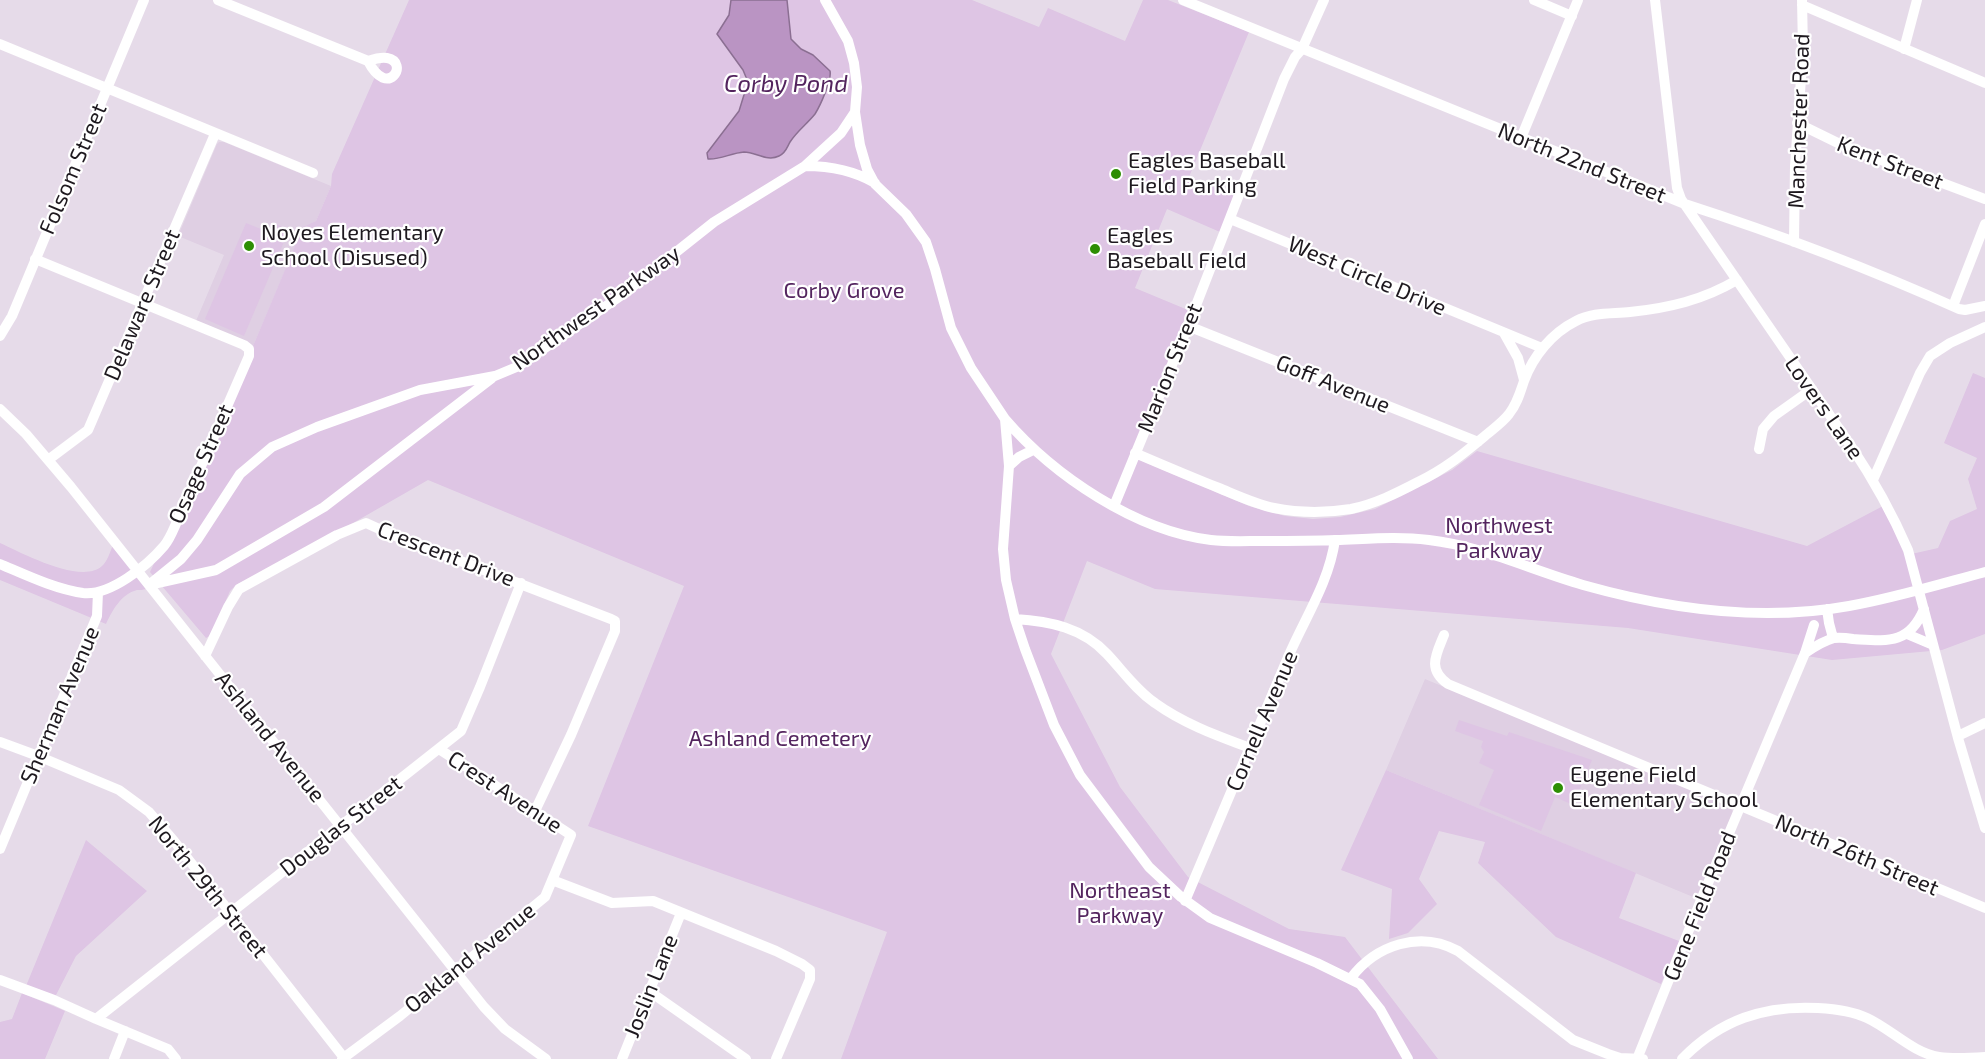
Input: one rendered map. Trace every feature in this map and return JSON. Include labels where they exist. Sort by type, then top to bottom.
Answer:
[{"type":"street","name":"Folsom Street","points":[[0,336],[12,316],[144,0]]},
{"type":"street","points":[[218,0],[368,61]]},
{"type":"street","points":[[825,0],[848,41],[854,63],[855,112],[867,169],[875,184],[906,214],[926,242],[951,328],[971,368],[1005,419],[1034,450],[1066,475],[1114,506],[1164,530],[1212,540],[1335,540],[1404,537],[1452,543],[1582,585],[1643,600],[1676,606],[1749,612],[1827,609],[1882,599],[1985,572]]},
{"type":"street","name":"North 22nd Street","points":[[1183,0],[1685,204],[1794,242],[1953,306],[1965,310],[1985,306]]},
{"type":"street","name":"Marion Street","points":[[1114,506],[1188,326],[1284,79],[1295,57],[1302,49],[1324,0]]},
{"type":"street","points":[[1534,0],[1572,16]]},
{"type":"street","points":[[1521,138],[1578,0]]},
{"type":"street","name":"Lovers Lane","points":[[1655,0],[1677,188],[1685,204],[1873,480],[1900,532],[1908,550],[1985,828]]},
{"type":"street","points":[[1904,49],[1917,0]]},
{"type":"street","points":[[1802,2],[1985,83]]},
{"type":"street","name":"Manchester Road","points":[[1794,242],[1797,123],[1803,49],[1802,2]]},
{"type":"street","points":[[0,44],[313,173]]},
{"type":"street","name":"Northwest Parkway","points":[[149,585],[181,559],[204,529],[234,482],[255,459],[272,447],[420,390],[495,376],[519,366],[622,295],[714,222],[806,166],[841,133],[855,112]]},
{"type":"street","name":"Kent Street","points":[[1797,123],[1844,146],[1985,199]]},
{"type":"street","name":"Delaware Street","points":[[48,460],[88,430],[215,134]]},
{"type":"street","points":[[806,166],[825,166],[844,170],[875,184]]},
{"type":"street","name":"West Circle Drive","points":[[1230,219],[1542,348]]},
{"type":"street","points":[[1953,306],[1985,224]]},
{"type":"street","points":[[35,260],[142,303]]},
{"type":"street","points":[[1135,453],[1272,508],[1325,511],[1352,508],[1389,496],[1436,473],[1459,458],[1509,415],[1518,402],[1532,363],[1542,348],[1576,321],[1596,314],[1666,308],[1719,291],[1737,280]]},
{"type":"street","name":"Osage Street","points":[[98,592],[139,570],[166,544],[249,356],[249,349],[244,345],[142,303]]},
{"type":"street","name":"Goff Avenue","points":[[1188,326],[1478,442]]},
{"type":"street","points":[[1873,480],[1920,373],[1930,356],[1950,343],[1985,327]]},
{"type":"street","points":[[1504,333],[1518,358],[1524,380]]},
{"type":"street","points":[[149,585],[216,570],[300,522],[324,507],[495,376]]},
{"type":"street","points":[[1759,449],[1763,429],[1774,416],[1812,389]]},
{"type":"street","name":"Ashland Avenue","points":[[0,409],[26,434],[139,570],[456,971],[505,1029],[546,1059]]},
{"type":"street","points":[[1005,419],[1009,444],[1003,549],[1006,580],[1015,619],[1054,725],[1080,775],[1149,867],[1185,901],[1219,922],[1360,984],[1380,1010],[1408,1059]]},
{"type":"street","points":[[1009,466],[1019,457],[1034,450]]},
{"type":"street","name":"Crescent Drive","points":[[205,656],[238,589],[337,535],[366,523],[615,621],[615,631],[534,813]]},
{"type":"street","name":"Cornell Avenue","points":[[1185,901],[1292,649],[1325,582],[1335,540]]},
{"type":"street","points":[[0,564],[33,578],[74,591],[98,592]]},
{"type":"street","name":"Douglas Street","points":[[96,1019],[461,731],[521,583]]},
{"type":"street","name":"Sherman Avenue","points":[[0,849],[97,616],[98,592]]},
{"type":"street","points":[[1814,611],[1814,625],[1818,636],[1829,640],[1888,640],[1907,634],[1916,626],[1923,605]]},
{"type":"street","points":[[1827,609],[1829,640]]},
{"type":"street","points":[[1015,619],[1044,621],[1081,633],[1105,652],[1131,682],[1159,706],[1209,733],[1250,748]]},
{"type":"street","name":"Gene Field Road","points":[[1639,1059],[1805,653],[1814,625]]},
{"type":"street","name":"North 26th Street","points":[[1444,634],[1434,666],[1439,678],[1448,684],[1985,908]]},
{"type":"street","points":[[1907,634],[1933,645]]},
{"type":"street","points":[[1805,653],[1829,640]]},
{"type":"street","points":[[1958,736],[1985,723]]},
{"type":"street","name":"North 29th Street","points":[[0,742],[106,784],[135,800],[149,812],[344,1058]]},
{"type":"street","name":"Crest Avenue","points":[[439,749],[571,836]]},
{"type":"street","name":"Oakland Avenue","points":[[344,1058],[400,1016],[545,897],[571,836]]},
{"type":"street","points":[[552,880],[612,903],[653,901],[793,959],[810,970],[810,979],[776,1059]]},
{"type":"street","name":"Joslin Lane","points":[[622,1059],[681,913]]},
{"type":"street","points":[[1350,978],[1375,954],[1391,947],[1415,941],[1440,943],[1458,951],[1573,1040],[1620,1058],[1639,1059]]},
{"type":"street","points":[[0,980],[54,1000],[168,1049],[176,1059]]},
{"type":"street","points":[[649,991],[746,1059]]},
{"type":"street","points":[[1682,1059],[1696,1045],[1732,1023],[1766,1010],[1809,1008],[1834,1009],[1866,1017],[1919,1050],[1937,1058],[1985,1057]]},
{"type":"street","points":[[114,1059],[125,1031]]},
{"type":"shaded area","name":"Noyes Elementary School (Disused)","points":[[219,142],[224,142],[331,186],[316,221],[303,228],[253,346],[196,321],[224,255],[178,236]]},
{"type":"shaded area","name":"Eugene Field Elementary School","points":[[1425,679],[1730,806],[1734,814],[1698,899],[1386,770]]},
{"type":"green space","name":"Corby Grove","points":[[409,0],[972,0],[1039,27],[1048,8],[1125,41],[1143,0],[1168,0],[1249,32],[1189,177],[1235,196],[1220,232],[1167,209],[1135,288],[1188,310],[1130,456],[1249,506],[1285,516],[1313,519],[1340,517],[1375,509],[1452,470],[1477,451],[1807,546],[1883,506],[1907,555],[1938,548],[1950,521],[1977,509],[1968,479],[1977,458],[1944,443],[1973,373],[1985,378],[1985,634],[1942,650],[1832,660],[1628,628],[1155,589],[1087,561],[1051,654],[1120,787],[1188,877],[1289,929],[1345,937],[1438,1059],[841,1059],[887,932],[588,826],[684,586],[428,480],[236,585],[230,591],[211,635],[206,638],[150,572],[254,352],[253,346],[303,227],[316,221],[331,186],[332,174]]},
{"type":"green space","points":[[246,223],[271,233],[276,224],[289,230],[244,336],[205,319]]},
{"type":"green space","points":[[0,543],[36,560],[80,572],[92,571],[102,566],[113,545],[146,589],[126,595],[114,609],[106,624],[0,580]]},
{"type":"green space","points":[[1459,720],[1507,736],[1509,732],[1592,760],[1573,805],[1555,797],[1541,831],[1479,805],[1494,770],[1479,763],[1484,752],[1481,747],[1483,741],[1455,731]]},
{"type":"green space","points":[[1386,770],[1636,873],[1619,918],[1679,941],[1661,984],[1556,937],[1478,863],[1485,842],[1439,831],[1419,879],[1437,904],[1408,933],[1389,939],[1392,889],[1341,870]]},
{"type":"green space","points":[[86,840],[147,891],[76,956],[55,997],[26,986]]},
{"type":"green space","points":[[22,993],[65,1011],[45,1059],[0,1059],[0,1022],[12,1019]]},
{"type":"water","name":"Corby Pond","points":[[731,0],[787,0],[791,39],[830,71],[827,86],[815,114],[793,138],[786,150],[775,158],[744,152],[708,159],[707,153],[739,111],[748,82],[743,70],[717,34],[729,15]]},
{"type":"place","name":"Eagles Baseball Field Parking","points":[[1116,174]]},
{"type":"place","name":"Noyes Elementary School (Disused)","points":[[249,246]]},
{"type":"place","name":"Eagles Baseball Field","points":[[1095,249]]},
{"type":"place","name":"Eugene Field Elementary School","points":[[1558,788]]},
{"type":"park label","name":"Ashland Cemetery","points":[[780,739]]},
{"type":"park label","name":"Northeast Parkway","points":[[1120,904]]}]
